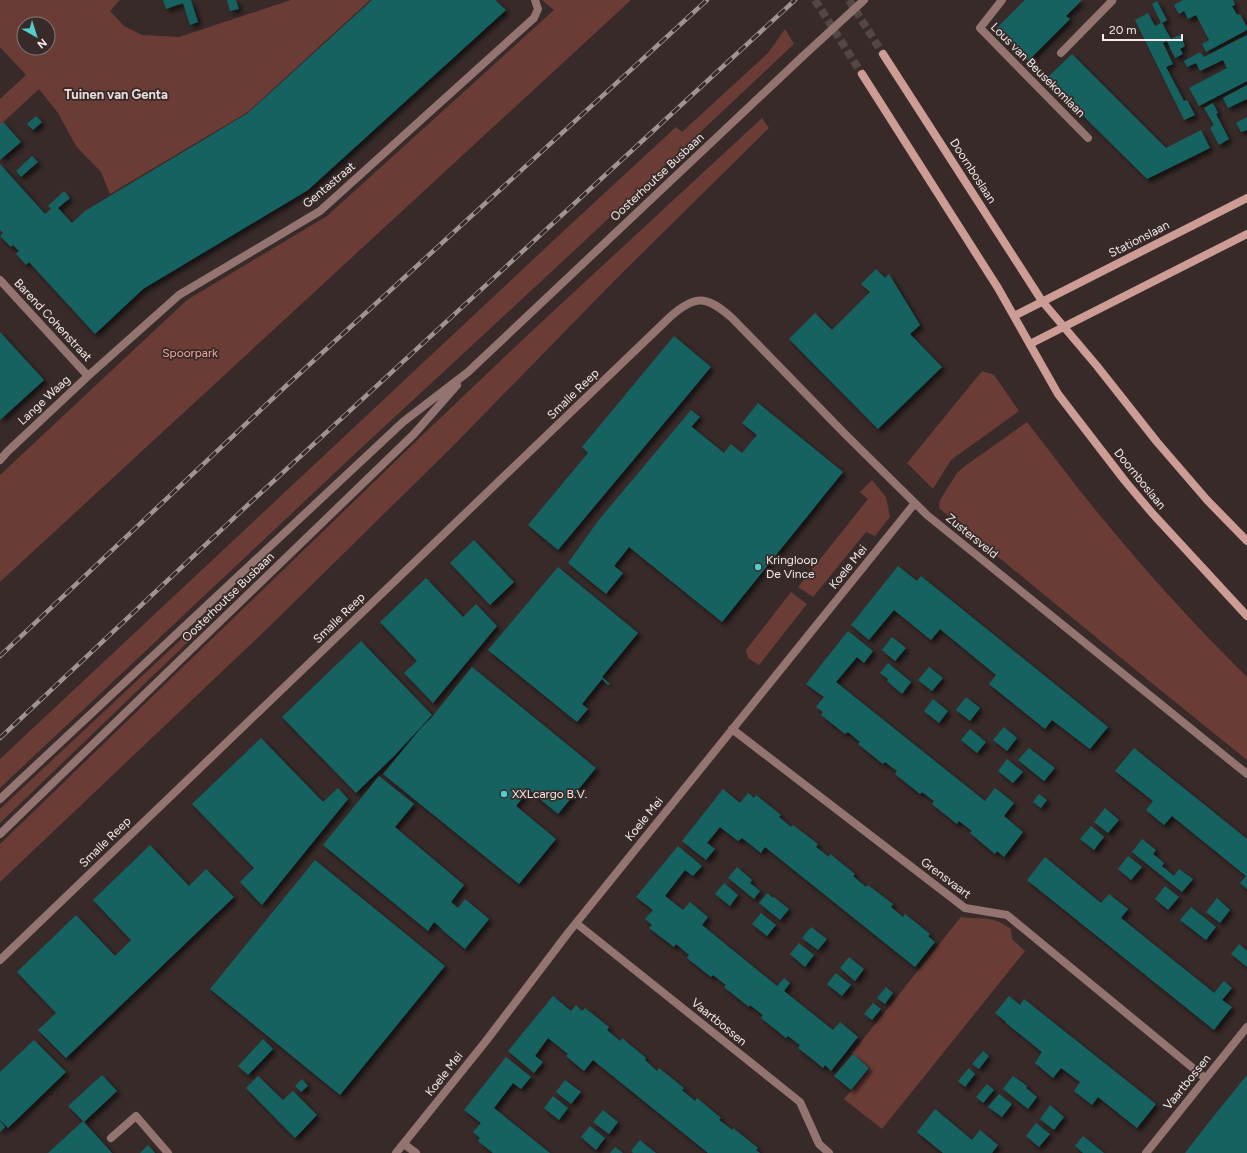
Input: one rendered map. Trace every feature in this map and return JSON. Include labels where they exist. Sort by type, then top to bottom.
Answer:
[{"type":"main road","name":"Doornboslaan","points":[[883,54],[1042,301],[1065,327],[1162,448],[1207,500],[1247,541]]},
{"type":"main road","name":"Doornboslaan","points":[[862,74],[993,280],[1058,394],[1125,481],[1179,544],[1247,616]]},
{"type":"main road","name":"Stationslaan","points":[[1042,301],[1247,198]]},
{"type":"main road","points":[[1030,344],[1247,234]]},
{"type":"main road","points":[[1014,316],[1042,301]]},
{"type":"street","name":"Gentastraat","points":[[88,376],[179,295],[320,211],[534,18],[538,9],[535,0]]},
{"type":"street","name":"Oosterhoutse Busbaan","points":[[0,834],[414,434],[468,372],[864,0]]},
{"type":"street","name":"Lous van Beusekomlaan","points":[[1002,0],[980,28],[1088,138]]},
{"type":"street","points":[[1061,53],[1112,1],[1111,0]]},
{"type":"street","name":"Barend Cohenstraat","points":[[0,280],[88,376]]},
{"type":"street","name":"Zustersveld","points":[[699,299],[718,306],[732,318],[845,434],[927,515],[1247,774]]},
{"type":"street","name":"Smalle Reep","points":[[0,960],[671,316],[684,305],[699,299]]},
{"type":"street","name":"Oosterhoutse Busbaan","points":[[0,799],[402,422],[468,372]]},
{"type":"street","name":"Lange Waag","points":[[0,460],[88,376]]},
{"type":"street","name":"Koele Mei","points":[[396,1153],[486,1041],[576,922],[914,503]]},
{"type":"street","name":"Grensvaart","points":[[732,729],[965,908],[1007,915],[1205,1078]]},
{"type":"street","name":"Vaartbossen","points":[[576,922],[800,1102],[819,1144],[829,1153]]},
{"type":"street","name":"Vaartbossen","points":[[1146,1153],[1247,1027]]},
{"type":"street","points":[[111,1138],[136,1116],[168,1153]]},
{"type":"street","points":[[404,1144],[416,1153]]},
{"type":"green space","points":[[0,0],[120,0],[110,11],[124,26],[142,35],[179,37],[291,0],[370,0],[248,112],[110,194],[101,172],[76,146],[58,113],[39,89],[0,125],[0,99],[26,75],[0,47]]},
{"type":"green space","name":"Spoorpark","points":[[542,0],[631,0],[0,582],[0,475],[187,300],[327,216],[554,10]]},
{"type":"green space","points":[[785,29],[794,44],[0,788],[0,759],[676,127],[682,132],[768,53]]},
{"type":"green space","points":[[762,118],[769,128],[616,279],[453,446],[272,624],[0,882],[0,844],[435,423]]},
{"type":"green space","points":[[982,371],[994,375],[1019,411],[951,460],[933,489],[907,463]]},
{"type":"green space","points":[[1027,422],[1120,540],[1203,633],[1247,677],[1247,760],[940,509],[940,500],[957,473]]},
{"type":"green space","points":[[872,480],[886,497],[890,517],[875,536],[866,532],[813,597],[798,587],[868,499],[860,492]]},
{"type":"green space","points":[[266,560],[269,564],[0,823],[0,809]]},
{"type":"green space","points":[[791,592],[807,604],[759,665],[748,658],[746,650]]},
{"type":"green space","points":[[961,917],[988,919],[1003,924],[1011,929],[1012,939],[1025,951],[882,1129],[844,1099],[870,1068],[852,1053]]},
{"type":"building","points":[[163,0],[191,0],[198,22],[190,25],[183,3],[166,9]]},
{"type":"building","points":[[227,0],[236,0],[239,9],[230,11]]},
{"type":"building","points":[[372,0],[495,0],[506,10],[308,190],[143,289],[95,334],[29,262],[26,265],[16,254],[19,251],[13,245],[11,247],[0,236],[3,233],[0,230],[0,164],[45,214],[51,209],[48,206],[64,191],[70,198],[58,208],[72,223],[85,211],[248,113]]},
{"type":"building","points":[[1025,0],[1082,0],[1066,16],[1070,19],[1028,61],[996,29]]},
{"type":"building","points":[[1183,0],[1233,0],[1235,5],[1232,6],[1237,15],[1240,14],[1247,27],[1247,30],[1206,52],[1202,44],[1209,40],[1196,15],[1188,19],[1184,11],[1179,14],[1174,5]]},
{"type":"building","points":[[1157,1],[1167,20],[1162,23],[1171,39],[1180,35],[1185,46],[1180,49],[1183,54],[1175,58],[1167,41],[1163,43],[1173,64],[1166,67],[1184,101],[1187,100],[1195,115],[1184,120],[1135,20],[1148,13],[1155,26],[1161,23],[1152,4]]},
{"type":"building","points":[[1247,35],[1247,81],[1199,106],[1189,88],[1227,68],[1223,60],[1200,71],[1196,63],[1187,67],[1184,61],[1200,52],[1204,57]]},
{"type":"building","points":[[1072,54],[1166,148],[1201,130],[1210,148],[1147,179],[1046,79]]},
{"type":"building","points":[[1247,85],[1247,99],[1228,108],[1223,98]]},
{"type":"building","points":[[1213,103],[1218,113],[1216,114],[1229,139],[1219,145],[1210,128],[1214,125],[1204,108]]},
{"type":"building","points":[[36,116],[42,122],[33,130],[27,124]]},
{"type":"building","points":[[1247,117],[1247,130],[1241,132],[1236,123]]},
{"type":"building","points":[[3,122],[21,142],[0,160],[0,125]]},
{"type":"building","points":[[32,156],[38,162],[21,177],[16,171]]},
{"type":"building","points":[[876,269],[885,278],[889,274],[920,325],[910,334],[942,367],[878,429],[789,339],[815,313],[832,330],[870,292],[861,284]]},
{"type":"building","points":[[0,332],[44,380],[0,420]]},
{"type":"building","points":[[674,336],[711,367],[558,550],[528,525],[588,453],[582,447]]},
{"type":"building","points":[[758,403],[843,472],[722,622],[629,547],[614,566],[623,573],[606,594],[568,563],[598,521],[691,410],[700,417],[692,427],[724,453],[731,444],[742,453],[757,435],[742,423]]},
{"type":"building","points":[[474,540],[514,582],[490,605],[450,563]]},
{"type":"building","points":[[898,566],[917,581],[921,576],[1108,727],[1090,749],[1052,720],[1045,729],[989,684],[996,675],[940,629],[931,640],[894,610],[869,640],[851,625]]},
{"type":"building","points":[[558,567],[638,633],[602,677],[610,684],[608,685],[602,679],[582,704],[588,709],[577,722],[488,650]]},
{"type":"building","points":[[426,578],[463,617],[476,604],[497,626],[433,703],[404,673],[417,661],[380,622]]},
{"type":"building","points":[[848,631],[873,651],[864,663],[857,657],[836,682],[985,801],[995,788],[1014,803],[1004,816],[1023,832],[1004,857],[997,851],[995,854],[970,833],[972,831],[959,821],[957,824],[932,804],[934,801],[922,792],[920,794],[895,774],[897,771],[885,762],[883,764],[858,744],[860,742],[848,732],[845,734],[821,715],[823,712],[816,707],[824,697],[806,684]]},
{"type":"building","points":[[892,637],[906,648],[895,661],[882,650]]},
{"type":"building","points":[[361,641],[432,715],[395,755],[356,793],[282,717]]},
{"type":"building","points":[[888,663],[911,682],[902,694],[880,673]]},
{"type":"building","points":[[472,667],[596,768],[558,814],[529,790],[516,806],[556,839],[519,884],[383,774],[432,717]]},
{"type":"building","points":[[929,667],[943,678],[932,691],[918,680]]},
{"type":"building","points":[[966,697],[980,708],[970,721],[956,710]]},
{"type":"building","points":[[933,699],[948,711],[939,723],[924,711]]},
{"type":"building","points":[[1004,727],[1017,738],[1007,751],[993,740]]},
{"type":"building","points":[[970,729],[986,742],[977,753],[961,740]]},
{"type":"building","points":[[261,738],[323,802],[338,788],[348,799],[262,905],[240,882],[254,868],[192,804]]},
{"type":"building","points":[[1029,748],[1055,768],[1044,781],[1018,760]]},
{"type":"building","points":[[1134,748],[1247,839],[1247,889],[1240,883],[1246,876],[1172,816],[1164,825],[1146,810],[1153,801],[1115,771]]},
{"type":"building","points":[[1007,759],[1023,772],[1013,783],[998,771]]},
{"type":"building","points":[[379,776],[414,804],[395,827],[464,885],[451,902],[458,908],[465,899],[489,919],[465,949],[434,922],[428,931],[323,845]]},
{"type":"building","points":[[723,789],[740,803],[748,793],[754,798],[756,795],[781,815],[779,817],[791,827],[793,825],[818,844],[816,847],[829,857],[830,854],[855,874],[853,876],[866,887],[868,885],[893,904],[891,907],[903,917],[905,914],[930,934],[928,936],[935,942],[915,967],[765,847],[761,853],[742,838],[738,841],[720,827],[707,843],[715,849],[706,860],[682,841]]},
{"type":"building","points":[[1039,794],[1047,800],[1041,808],[1033,802]]},
{"type":"building","points":[[1105,808],[1119,820],[1108,833],[1094,822]]},
{"type":"building","points":[[1091,826],[1104,837],[1094,850],[1080,839]]},
{"type":"building","points":[[1142,839],[1156,850],[1153,854],[1164,863],[1162,866],[1174,876],[1179,869],[1193,879],[1182,892],[1132,852]]},
{"type":"building","points":[[150,845],[189,886],[206,869],[234,897],[66,1058],[38,1030],[56,1013],[17,972],[76,915],[115,956],[131,940],[93,900]]},
{"type":"building","points":[[678,846],[702,866],[693,876],[685,870],[665,896],[683,910],[690,902],[708,917],[702,925],[777,986],[784,978],[790,983],[784,991],[833,1030],[840,1022],[858,1037],[831,1071],[825,1065],[823,1068],[798,1048],[800,1045],[788,1036],[786,1038],[761,1018],[763,1015],[750,1005],[749,1007],[724,987],[726,985],[713,975],[711,977],[687,958],[689,955],[676,944],[674,947],[649,928],[652,925],[645,919],[653,910],[636,897]]},
{"type":"building","points":[[1128,856],[1142,867],[1131,880],[1118,869]]},
{"type":"building","points":[[1045,857],[1101,903],[1109,894],[1128,909],[1121,918],[1214,993],[1224,981],[1232,988],[1222,1000],[1232,1007],[1214,1030],[1027,880]]},
{"type":"building","points":[[315,860],[445,966],[340,1095],[210,989]]},
{"type":"building","points":[[737,867],[752,880],[750,883],[760,891],[754,899],[728,878]]},
{"type":"building","points":[[724,883],[738,895],[730,906],[715,894]]},
{"type":"building","points":[[1165,886],[1179,897],[1168,910],[1155,899]]},
{"type":"building","points":[[767,893],[789,909],[780,920],[759,903]]},
{"type":"building","points":[[1217,898],[1230,910],[1220,923],[1206,912]]},
{"type":"building","points":[[1191,907],[1216,927],[1206,940],[1180,920]]},
{"type":"building","points":[[761,913],[776,925],[767,936],[752,924]]},
{"type":"building","points":[[811,927],[827,939],[818,950],[802,938]]},
{"type":"building","points":[[799,943],[814,955],[805,967],[790,954]]},
{"type":"building","points":[[1239,944],[1247,951],[1247,967],[1231,954]]},
{"type":"building","points":[[849,957],[864,969],[855,981],[840,968]]},
{"type":"building","points":[[836,973],[851,985],[842,996],[827,984]]},
{"type":"building","points":[[886,987],[893,993],[885,1004],[877,998]]},
{"type":"building","points":[[553,996],[571,1011],[576,1005],[582,1011],[585,1008],[609,1027],[607,1030],[620,1041],[622,1038],[646,1058],[645,1060],[657,1071],[659,1068],[684,1088],[682,1090],[695,1101],[697,1098],[721,1118],[719,1120],[732,1130],[733,1128],[758,1148],[756,1150],[760,1153],[708,1153],[593,1060],[584,1071],[566,1056],[568,1054],[548,1038],[535,1056],[543,1062],[534,1073],[508,1051]]},
{"type":"building","points":[[1009,996],[1020,1005],[1024,999],[1156,1104],[1137,1128],[1098,1097],[1092,1105],[1074,1091],[1080,1082],[1061,1068],[1053,1078],[1035,1063],[1042,1052],[995,1013]]},
{"type":"building","points":[[873,1003],[881,1009],[872,1020],[864,1014]]},
{"type":"building","points":[[263,1039],[273,1049],[248,1075],[238,1066]]},
{"type":"building","points":[[34,1040],[66,1072],[8,1128],[0,1120],[0,1072]]},
{"type":"building","points":[[983,1051],[989,1056],[979,1069],[972,1064]]},
{"type":"building","points":[[853,1054],[869,1068],[851,1090],[834,1076]]},
{"type":"building","points":[[506,1057],[531,1077],[521,1089],[513,1083],[494,1108],[550,1153],[493,1153],[478,1141],[480,1138],[473,1132],[481,1123],[464,1110]]},
{"type":"building","points":[[969,1068],[975,1074],[965,1087],[958,1081]]},
{"type":"building","points":[[102,1075],[117,1091],[84,1122],[112,1153],[48,1153],[83,1121],[68,1106]]},
{"type":"building","points":[[1247,1075],[1247,1153],[1185,1153],[1209,1122]]},
{"type":"building","points":[[258,1076],[283,1100],[293,1091],[317,1115],[295,1138],[246,1088]]},
{"type":"building","points":[[1013,1076],[1027,1086],[1026,1088],[1037,1097],[1028,1109],[1003,1089]]},
{"type":"building","points":[[302,1079],[308,1086],[301,1092],[295,1086]]},
{"type":"building","points":[[565,1080],[581,1092],[571,1104],[556,1092]]},
{"type":"building","points":[[987,1084],[994,1090],[983,1103],[976,1097]]},
{"type":"building","points":[[999,1094],[1012,1104],[1002,1117],[988,1107]]},
{"type":"building","points":[[553,1096],[568,1108],[559,1120],[544,1108]]},
{"type":"building","points":[[1050,1105],[1064,1117],[1054,1130],[1040,1119]]},
{"type":"building","points":[[935,1109],[972,1140],[980,1130],[998,1145],[992,1153],[943,1153],[917,1132]]},
{"type":"building","points":[[603,1110],[618,1122],[609,1134],[593,1122]]},
{"type":"building","points":[[0,1121],[5,1127],[0,1132]]},
{"type":"building","points":[[1036,1123],[1050,1134],[1039,1147],[1026,1136]]},
{"type":"building","points":[[590,1126],[605,1138],[596,1150],[581,1137]]},
{"type":"building","points":[[1083,1136],[1104,1153],[1083,1153],[1075,1146]]},
{"type":"building","points":[[640,1140],[656,1153],[633,1153],[631,1151]]},
{"type":"building","points":[[148,1145],[155,1153],[140,1153]]},
{"type":"building","points":[[615,1147],[623,1153],[610,1153]]},
{"type":"tunnel","points":[[815,0],[862,74]]},
{"type":"tunnel","points":[[849,0],[883,54]]},
{"type":"railway","points":[[0,656],[286,386],[707,0]]},
{"type":"railway","points":[[0,738],[252,501],[795,0]]},
{"type":"place","name":"Kringloop De Vince","points":[[758,567]]},
{"type":"place","name":"XXLcargo B.V.","points":[[504,794]]},
{"type":"district","name":"Tuinen van Genta","points":[[116,94]]}]
